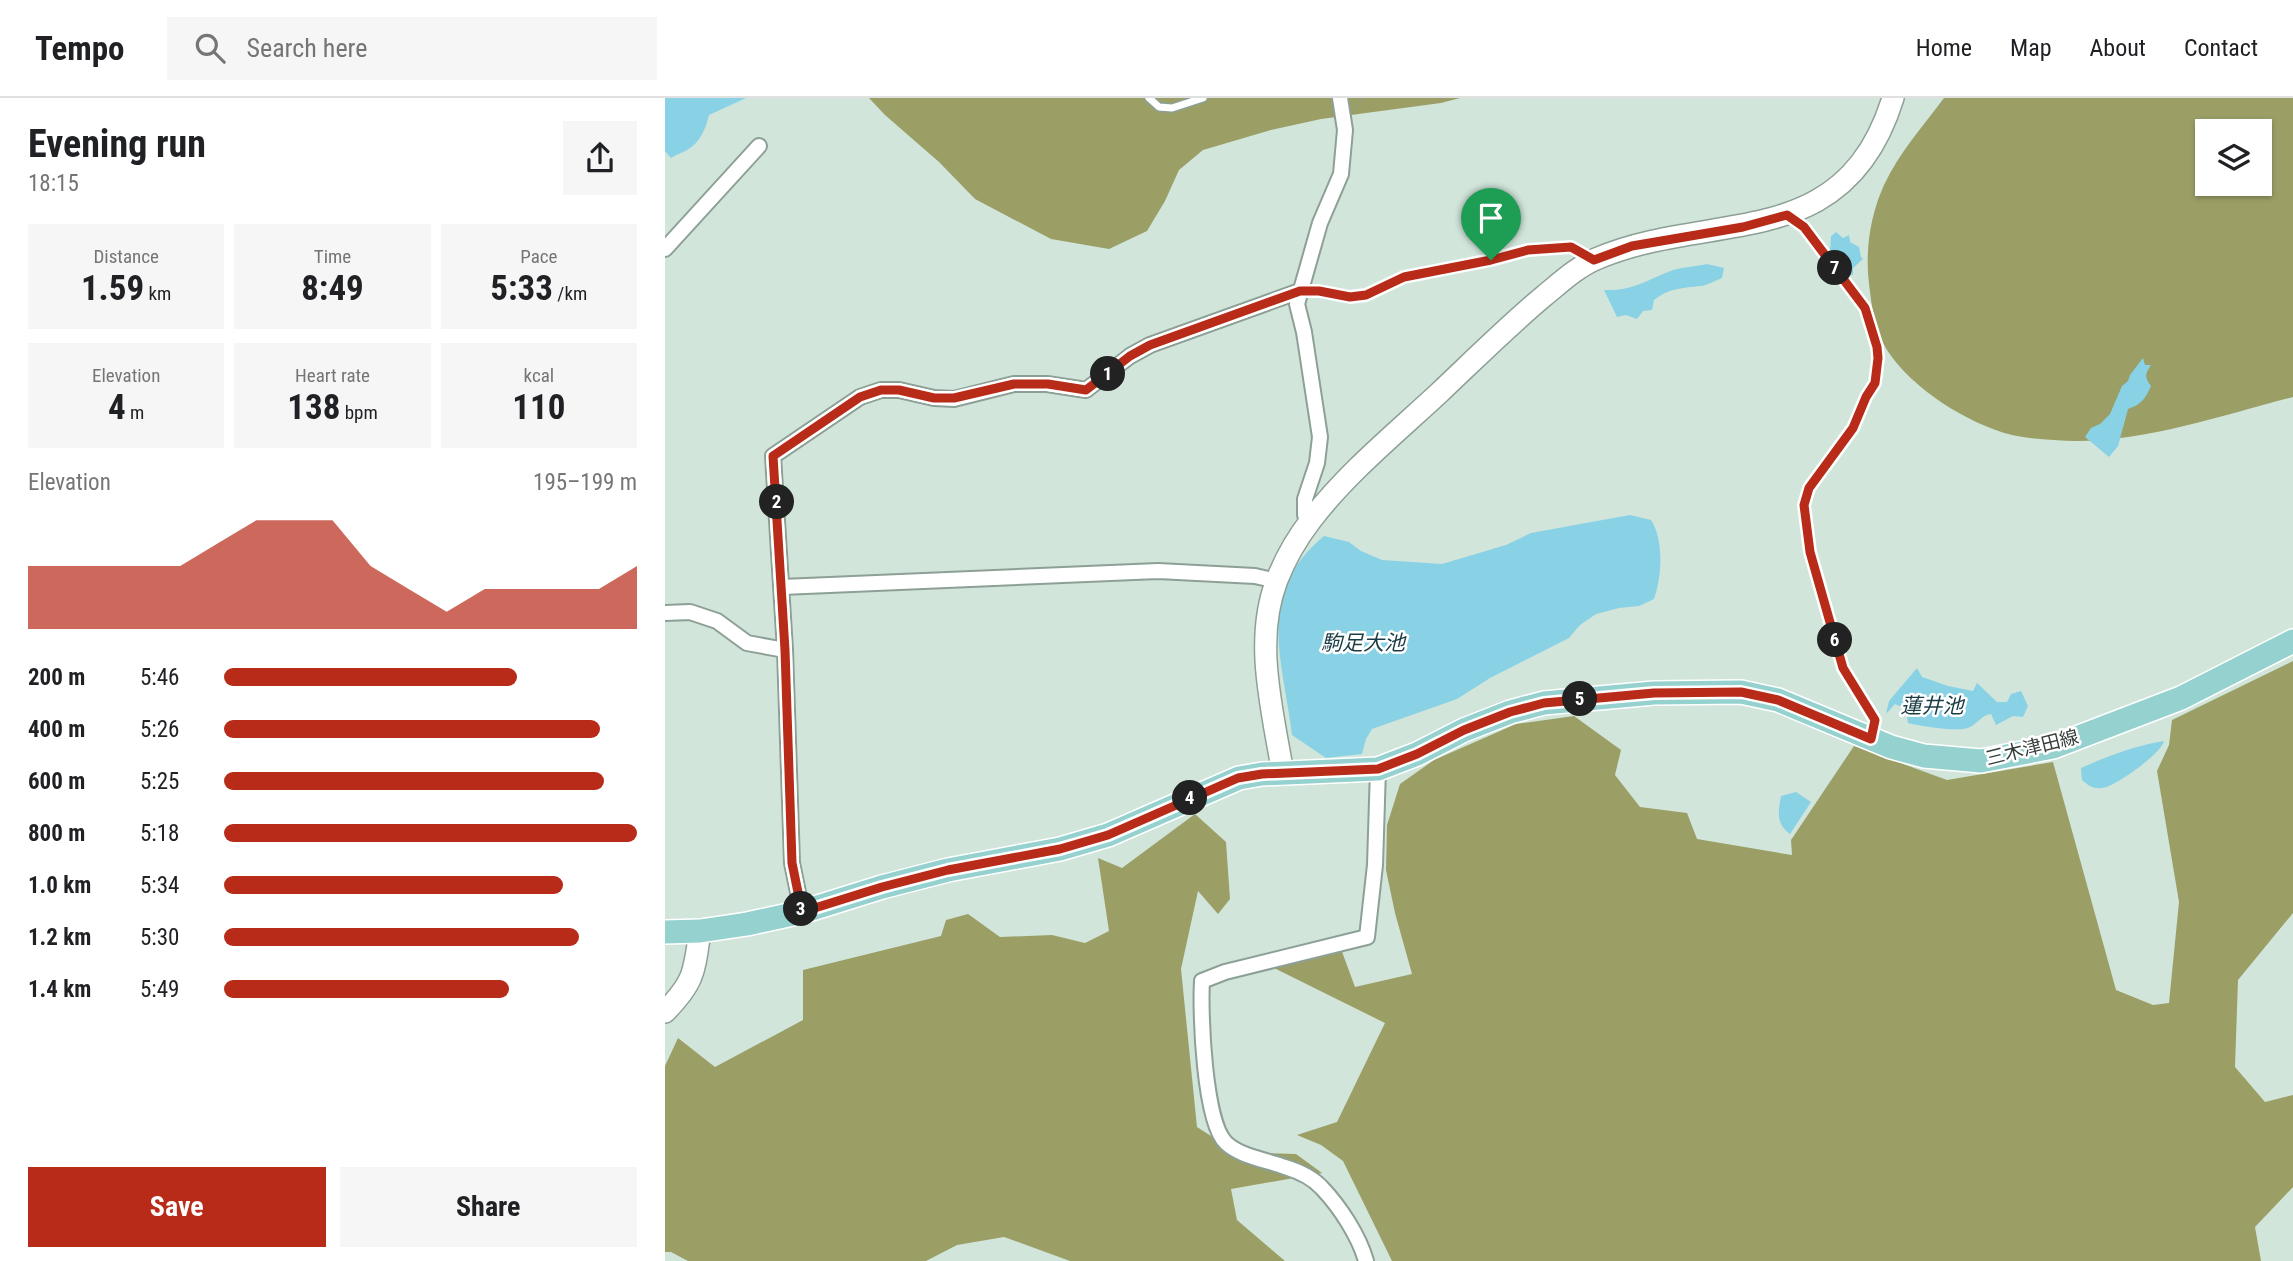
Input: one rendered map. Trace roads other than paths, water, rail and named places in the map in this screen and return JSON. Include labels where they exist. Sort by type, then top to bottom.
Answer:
[{"type":"main road","name":"三木津田線","points":[[665,932],[747,924],[802,912],[948,870],[1060,849],[1108,835],[1238,778],[1378,769],[1417,754],[1464,730],[1510,712],[1544,703],[1654,693],[1741,692],[1778,700],[1871,739],[1924,756],[1981,761],[2053,747],[2181,698],[2293,641]]},
{"type":"street","points":[[1311,520],[1305,515],[1305,499],[1317,463],[1320,437],[1304,332],[1297,304],[1320,223],[1341,174],[1345,130],[1340,98]]},
{"type":"street","points":[[1283,774],[1269,689],[1266,642],[1269,612],[1277,581],[1311,520],[1350,477],[1518,318],[1569,275],[1594,260],[1632,246],[1743,227],[1787,215],[1823,197],[1852,174],[1873,144],[1888,115],[1893,98]]},
{"type":"street","points":[[665,249],[759,146]]},
{"type":"street","points":[[802,912],[792,863],[785,650],[773,456],[860,397],[881,390],[899,390],[934,398],[954,398],[1014,384],[1048,384],[1086,390],[1130,356],[1150,345],[1300,291]]},
{"type":"street","points":[[782,587],[1158,571],[1255,576],[1277,581]]},
{"type":"street","points":[[665,612],[690,612],[716,621],[747,643],[785,650]]},
{"type":"street","points":[[1366,1261],[1342,1214],[1321,1186],[1307,1176],[1227,1144],[1219,1133],[1212,1109],[1200,1003],[1202,981],[1225,972],[1367,937],[1375,866],[1378,769]]},
{"type":"street","points":[[665,1012],[682,995],[694,974],[700,930]]},
{"type":"lane","points":[[1149,98],[1159,107],[1172,108],[1203,98]]},
{"type":"water","points":[[665,98],[746,98],[709,115],[696,143],[671,158],[665,151]]},
{"type":"water","points":[[1836,232],[1843,238],[1849,235],[1850,242],[1859,247],[1863,259],[1853,268],[1853,275],[1846,274],[1830,253],[1831,236]]},
{"type":"water","points":[[1707,264],[1724,268],[1722,278],[1704,285],[1665,293],[1654,300],[1652,310],[1643,311],[1637,319],[1626,315],[1617,317],[1604,290],[1630,287],[1673,270]]},
{"type":"water","points":[[2143,358],[2145,365],[2151,365],[2146,376],[2151,386],[2143,400],[2128,409],[2118,446],[2109,457],[2085,437],[2091,428],[2100,424],[2110,414],[2122,386]]},
{"type":"water","name":"駒足大池","points":[[1630,515],[1651,520],[1658,538],[1660,569],[1654,599],[1639,606],[1596,614],[1580,625],[1569,638],[1490,678],[1457,699],[1372,729],[1362,754],[1326,758],[1292,735],[1280,654],[1278,629],[1281,604],[1288,581],[1302,558],[1324,536],[1349,542],[1361,551],[1382,560],[1442,564],[1506,545],[1531,533]]},
{"type":"water","name":"蓮井池","points":[[1917,668],[1922,677],[1948,686],[1973,691],[1977,683],[1997,702],[2007,702],[2011,694],[2021,691],[2028,706],[2023,717],[2013,716],[1996,725],[1991,714],[1963,729],[1908,723],[1906,709],[1895,704],[1886,714],[1889,701]]},
{"type":"water","points":[[2164,741],[2147,761],[2108,786],[2094,787],[2082,780],[2081,768],[2121,752]]},
{"type":"water","points":[[1796,792],[1811,802],[1790,834],[1780,822],[1780,802],[1781,796]]}]
